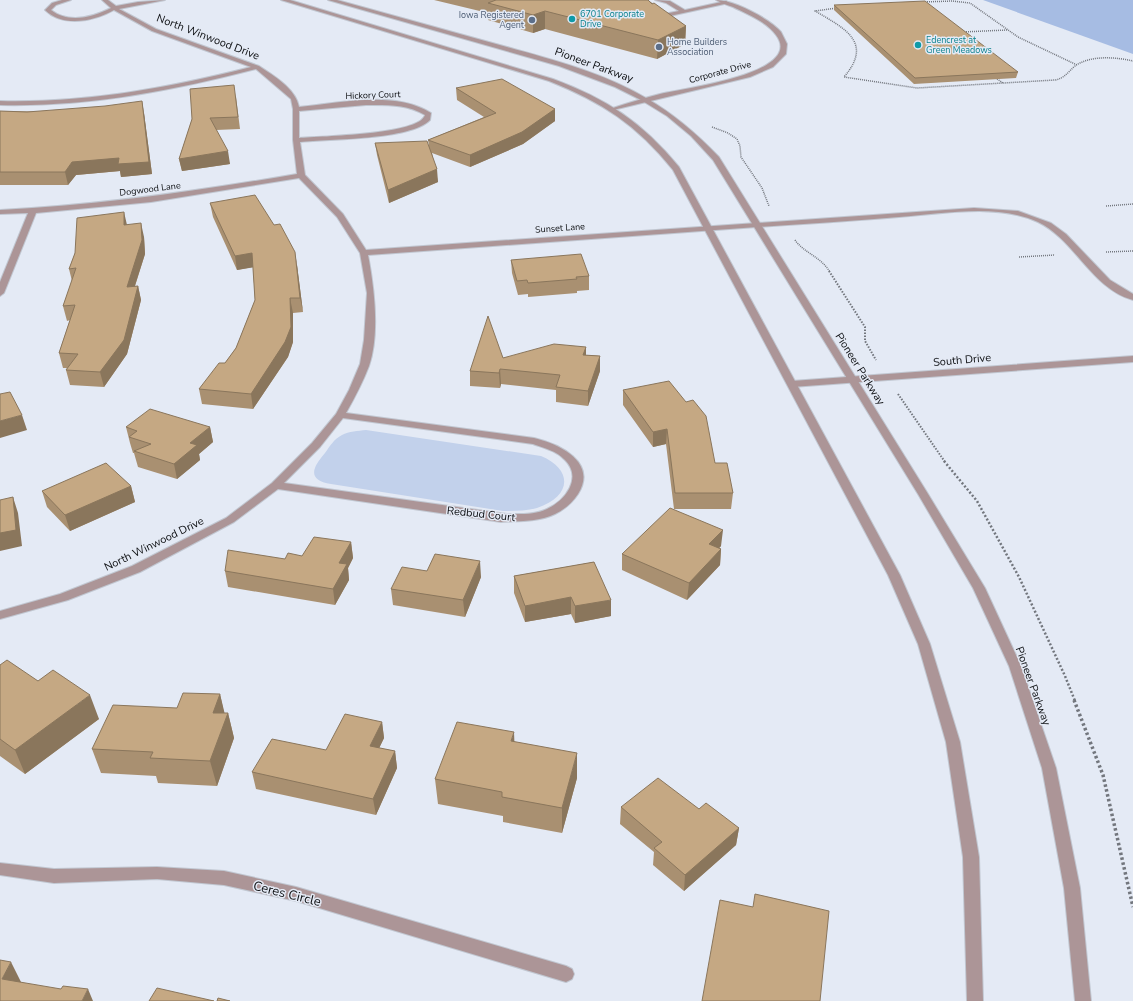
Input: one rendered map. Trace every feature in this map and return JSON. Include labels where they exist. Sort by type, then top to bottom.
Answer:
[{"type":"street","points":[[68,0],[54,4],[48,10],[53,15],[60,17],[82,19],[100,16],[115,8],[162,0]]},
{"type":"street","name":"North Winwood Drive","points":[[0,615],[64,597],[143,566],[186,545],[230,520],[276,485],[316,445],[340,415],[354,390],[365,364],[369,340],[371,293],[364,253],[340,216],[302,176],[296,140],[296,109],[294,98],[284,87],[257,68],[238,59],[206,50],[154,30],[115,8],[105,0]]},
{"type":"street","points":[[284,0],[551,80],[582,91],[615,109],[638,126],[659,146],[676,169],[894,575],[924,644],[953,742],[972,857],[975,1001]]},
{"type":"street","name":"Pioneer Parkway","points":[[331,0],[571,67],[613,82],[646,99],[674,118],[704,145],[716,159],[758,225],[979,588],[1016,666],[1049,768],[1072,888],[1083,1001]]},
{"type":"street","points":[[658,0],[668,2],[683,11]]},
{"type":"street","name":"Corporate Drive","points":[[615,109],[646,99],[747,76],[774,62],[782,55],[785,47],[784,40],[779,32],[767,22],[719,0]]},
{"type":"street","points":[[652,18],[726,2]]},
{"type":"street","points":[[0,103],[60,103],[117,98],[171,89],[257,68]]},
{"type":"street","name":"Hickory Court","points":[[296,109],[386,102],[415,105],[424,109],[428,114],[426,120],[420,125],[398,132],[296,140]]},
{"type":"street","name":"Dogwood Lane","points":[[0,212],[33,211],[115,204],[302,176]]},
{"type":"street","name":"Sunset Lane","points":[[364,253],[974,210],[1001,210],[1022,214],[1044,222],[1058,231],[1112,286],[1133,297]]},
{"type":"street","points":[[0,293],[33,211]]},
{"type":"street","name":"South Drive","points":[[792,384],[1133,359]]},
{"type":"street","name":"Redbud Court","points":[[276,485],[501,518],[524,518],[550,512],[563,504],[570,499],[578,484],[577,469],[570,458],[552,446],[534,441],[340,415]]},
{"type":"street","name":"Ceres Circle","points":[[0,870],[54,876],[157,872],[224,878],[296,894],[566,974]]},
{"type":"path","points":[[916,2],[965,2],[974,6],[1025,41],[1077,65]]},
{"type":"path","points":[[842,8],[815,11],[837,23],[852,37],[857,55],[853,68],[844,77],[906,88],[939,87],[1062,79],[1077,65],[1110,57],[1133,60]]},
{"type":"path","points":[[958,32],[1008,30]]},
{"type":"path","points":[[997,79],[1003,83]]},
{"type":"path","points":[[935,82],[939,87]]},
{"type":"path","points":[[1106,206],[1133,204]]},
{"type":"shaded area","points":[[983,0],[1133,0],[1133,54]]},
{"type":"shaded area","points":[[366,430],[541,456],[559,468],[563,476],[564,483],[562,490],[557,497],[537,508],[529,510],[503,511],[331,484],[318,480],[314,473],[315,468],[334,441],[345,434],[354,431]]},
{"type":"building","points":[[496,0],[648,0],[686,26],[658,40],[545,11],[533,15],[488,3]]},
{"type":"building","name":"Edencrest at Green Meadows","points":[[925,1],[1018,72],[915,78],[834,5]]},
{"type":"building","points":[[502,79],[555,109],[522,132],[470,155],[428,140],[496,113],[456,88]]},
{"type":"building","points":[[234,85],[238,117],[210,118],[228,151],[179,159],[192,119],[190,89]]},
{"type":"building","points":[[142,101],[149,162],[118,164],[119,158],[72,162],[65,172],[0,172],[0,111],[27,112],[105,106]]},
{"type":"building","points":[[427,141],[437,169],[388,190],[375,143]]},
{"type":"building","points":[[255,195],[274,225],[280,224],[295,252],[300,298],[290,298],[291,327],[285,342],[251,394],[199,389],[219,363],[225,363],[236,348],[255,300],[252,253],[235,256],[210,203]]},
{"type":"building","points":[[124,212],[124,225],[141,223],[142,240],[127,287],[138,286],[124,340],[100,372],[66,370],[78,354],[59,353],[75,305],[63,306],[76,268],[69,269],[75,253],[77,218]]},
{"type":"building","points":[[581,254],[589,276],[576,277],[577,279],[528,283],[527,280],[517,281],[511,260]]},
{"type":"building","points":[[488,316],[503,358],[554,344],[586,347],[583,355],[600,356],[588,391],[556,387],[560,375],[500,369],[499,373],[470,371]]},
{"type":"building","points":[[669,381],[686,402],[693,400],[706,416],[715,463],[727,463],[733,493],[675,493],[667,429],[653,432],[623,390]]},
{"type":"building","points":[[10,392],[22,415],[0,421],[0,394]]},
{"type":"building","points":[[150,409],[210,427],[190,443],[197,445],[174,464],[134,451],[151,444],[129,437],[137,431],[126,427]]},
{"type":"building","points":[[106,463],[131,486],[65,515],[42,491]]},
{"type":"building","points":[[13,497],[16,530],[0,533],[0,500]]},
{"type":"building","points":[[670,508],[723,530],[709,544],[721,549],[689,583],[622,554]]},
{"type":"building","points":[[314,537],[351,542],[339,563],[347,564],[333,589],[225,571],[228,550],[285,559],[288,553],[302,556]]},
{"type":"building","points":[[435,554],[480,561],[463,600],[391,589],[402,567],[427,571]]},
{"type":"building","points":[[594,562],[611,600],[575,606],[571,597],[525,606],[514,576]]},
{"type":"building","points":[[7,660],[38,681],[53,670],[90,695],[15,750],[0,739],[0,665]]},
{"type":"building","points":[[183,693],[220,694],[213,713],[228,713],[210,761],[150,758],[153,752],[92,749],[113,705],[177,708]]},
{"type":"building","points":[[345,714],[382,722],[370,746],[395,751],[373,799],[252,772],[272,739],[326,750]]},
{"type":"building","points":[[457,722],[514,732],[511,741],[577,753],[562,808],[502,797],[502,792],[435,779]]},
{"type":"building","points":[[658,778],[699,809],[706,803],[739,828],[685,875],[654,848],[662,842],[621,807]]},
{"type":"building","points":[[755,894],[829,911],[820,1001],[702,1001],[720,900],[753,907]]},
{"type":"building","points":[[0,960],[11,962],[2,979],[61,989],[63,986],[88,989],[82,1001],[0,1001]]},
{"type":"building","points":[[157,988],[214,1001],[149,1001]]},
{"type":"building","points":[[218,998],[230,1001],[217,1001]]},
{"type":"place","name":"6701 Corporate Drive","points":[[572,19]]},
{"type":"place","name":"Iowa Registered Agent","points":[[532,20]]},
{"type":"place","name":"Edencrest at Green Meadows","points":[[918,45]]},
{"type":"place","name":"Home Builders Association","points":[[659,47]]}]
